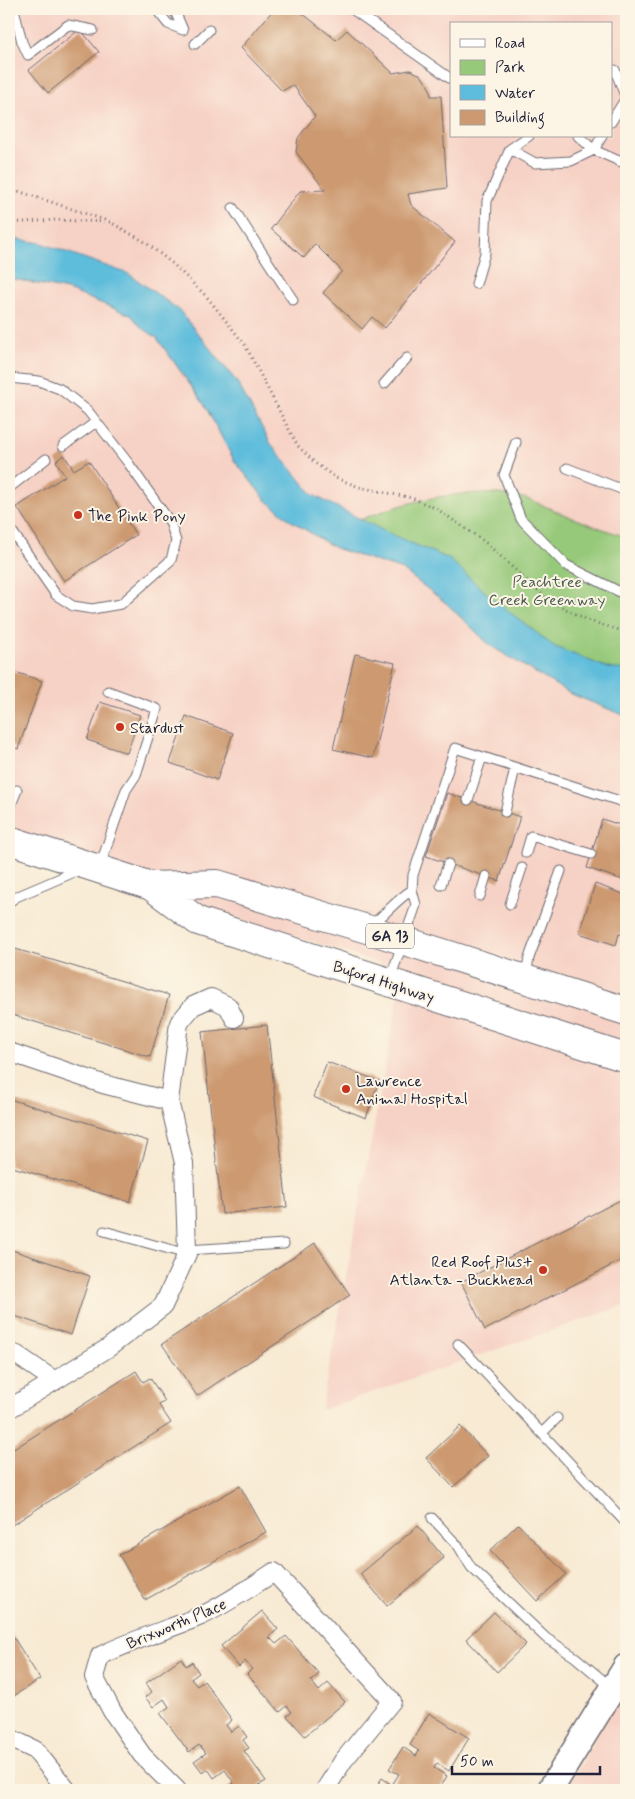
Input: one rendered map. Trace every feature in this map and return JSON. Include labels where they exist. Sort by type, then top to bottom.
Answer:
[{"type":"main road","name":"Buford Highway","points":[[10,845],[94,867],[151,886],[198,921],[626,1058]]},
{"type":"main road","name":"Buford Highway","points":[[151,886],[217,884],[367,928],[626,1011]]},
{"type":"main road","points":[[550,1790],[626,1667]]},
{"type":"street","points":[[9,1410],[108,1348],[163,1306],[187,1252],[184,1163],[169,1101],[179,1023],[193,1006],[211,998],[228,1006],[234,1018]]},
{"type":"street","points":[[9,1052],[103,1084],[169,1101]]},
{"type":"street","points":[[9,1352],[17,1355],[55,1381]]},
{"type":"street","name":"Brixworth Place","points":[[177,1790],[142,1755],[112,1711],[94,1676],[100,1656],[120,1646],[201,1615],[232,1599],[274,1572],[392,1701],[342,1761],[325,1790]]},
{"type":"street","points":[[9,1741],[12,1739],[35,1750],[67,1790]]},
{"type":"lane","points":[[14,9],[22,42],[28,56],[68,25],[93,30]]},
{"type":"lane","points":[[156,9],[168,24],[183,30],[174,9]]},
{"type":"lane","points":[[352,9],[450,78]]},
{"type":"lane","points":[[195,44],[209,30]]},
{"type":"lane","points":[[612,120],[626,98],[615,70]]},
{"type":"lane","points":[[476,284],[485,253],[487,201],[510,149],[526,138]]},
{"type":"lane","points":[[580,138],[594,150],[626,164]]},
{"type":"lane","points":[[510,149],[535,163],[571,161],[594,150],[601,138]]},
{"type":"lane","points":[[233,208],[294,300]]},
{"type":"lane","points":[[384,384],[407,358]]},
{"type":"lane","points":[[9,378],[39,381],[60,389],[88,410],[170,522],[176,542],[171,560],[121,604],[92,609],[73,606],[56,595],[9,527]]},
{"type":"lane","points":[[63,446],[96,422]]},
{"type":"lane","points":[[516,442],[504,475],[521,519],[566,565],[626,595]]},
{"type":"lane","points":[[9,488],[46,459]]},
{"type":"lane","points":[[568,468],[626,491]]},
{"type":"lane","points":[[9,902],[16,897],[94,867],[126,790],[136,776],[157,709],[108,691]]},
{"type":"lane","points":[[389,982],[416,905],[412,890],[413,875],[455,748],[626,803]]},
{"type":"lane","points":[[468,800],[482,757]]},
{"type":"lane","points":[[505,812],[515,768]]},
{"type":"lane","points":[[9,810],[17,790]]},
{"type":"lane","points":[[526,853],[532,836],[591,854]]},
{"type":"lane","points":[[441,885],[448,864]]},
{"type":"lane","points":[[510,904],[522,868]]},
{"type":"lane","points":[[525,979],[529,958],[561,871]]},
{"type":"lane","points":[[480,896],[486,876]]},
{"type":"lane","points":[[367,928],[384,916],[399,898],[412,890]]},
{"type":"lane","points":[[104,1231],[187,1252],[284,1244]]},
{"type":"lane","points":[[458,1344],[626,1523]]},
{"type":"lane","points":[[542,1434],[557,1418]]},
{"type":"lane","points":[[432,1518],[459,1547],[471,1567],[546,1638],[575,1658],[613,1689]]},
{"type":"path","points":[[9,188],[110,222],[144,242],[173,264],[207,297],[245,345],[297,445],[315,463],[336,478],[359,487],[412,498],[437,509],[485,542],[548,600],[590,621],[626,632]]},
{"type":"path","points":[[9,223],[56,220],[110,222]]},
{"type":"shaded area","points":[[9,9],[626,9],[626,1305],[321,1410],[403,971],[9,844]]},
{"type":"shaded area","points":[[626,1679],[626,1790],[563,1790],[581,1765]]},
{"type":"green space","name":"Peachtree Creek Greenway","points":[[9,257],[142,306],[341,528],[405,504],[451,495],[474,493],[497,494],[530,500],[626,537],[626,716],[569,693],[491,646],[446,603],[403,570],[335,548],[290,520],[261,494],[234,460],[204,404],[157,338],[131,315],[68,290],[9,278]]},
{"type":"water","points":[[9,238],[41,243],[129,274],[179,310],[237,382],[271,444],[313,495],[388,533],[449,559],[494,600],[555,647],[608,668],[626,670],[626,716],[569,693],[491,646],[446,603],[403,570],[335,548],[290,520],[265,499],[234,460],[204,404],[157,338],[140,326],[131,315],[68,290],[9,278]]},
{"type":"building","points":[[274,9],[297,9],[336,40],[347,30],[393,73],[410,70],[421,75],[430,89],[431,96],[441,96],[447,188],[408,194],[411,205],[455,242],[385,328],[372,317],[362,329],[323,293],[342,271],[315,244],[304,258],[271,229],[300,191],[325,190],[296,152],[298,138],[315,116],[293,85],[282,91],[241,48]]},
{"type":"building","points":[[80,29],[99,52],[48,93],[29,70]]},
{"type":"building","points":[[64,455],[74,470],[89,461],[136,535],[64,581],[17,507],[65,476],[56,461]]},
{"type":"building","points":[[355,654],[395,663],[373,758],[333,749]]},
{"type":"building","points":[[9,670],[42,681],[18,749],[9,745]]},
{"type":"building","points":[[100,702],[140,715],[127,753],[87,740]]},
{"type":"building","points":[[186,716],[233,733],[217,780],[170,763]]},
{"type":"building","points":[[447,793],[520,817],[499,881],[426,856]]},
{"type":"building","points":[[602,819],[626,827],[626,881],[587,868]]},
{"type":"building","points":[[595,884],[626,895],[626,936],[619,934],[616,945],[579,933]]},
{"type":"building","points":[[12,948],[169,995],[150,1057],[9,1014],[9,959]]},
{"type":"building","points":[[267,1025],[287,1207],[222,1214],[202,1032]]},
{"type":"building","name":"Lawrence Animal Hospital","points":[[327,1062],[379,1081],[366,1118],[313,1097]]},
{"type":"building","points":[[9,1099],[148,1141],[130,1202],[9,1166]]},
{"type":"building","name":"Red Roof Plus+ Atlanta - Buckhead","points":[[626,1197],[626,1258],[485,1330],[461,1282]]},
{"type":"building","points":[[315,1243],[350,1295],[197,1396],[162,1344]]},
{"type":"building","points":[[9,1249],[90,1276],[71,1335],[9,1314]]},
{"type":"building","points":[[136,1371],[143,1382],[150,1378],[165,1401],[159,1405],[171,1423],[9,1527],[9,1452]]},
{"type":"building","points":[[460,1426],[488,1456],[453,1487],[426,1458]]},
{"type":"building","points":[[240,1486],[266,1532],[145,1600],[119,1555]]},
{"type":"building","points":[[518,1524],[566,1574],[537,1601],[490,1551]]},
{"type":"building","points":[[418,1526],[444,1558],[387,1606],[360,1574]]},
{"type":"building","points":[[262,1611],[278,1629],[269,1637],[276,1644],[286,1636],[319,1674],[311,1681],[319,1691],[328,1683],[345,1702],[305,1736],[287,1716],[292,1712],[287,1706],[280,1712],[247,1674],[252,1669],[245,1661],[239,1667],[221,1646]]},
{"type":"building","points":[[494,1612],[526,1644],[497,1672],[466,1639]]},
{"type":"building","points":[[9,1633],[40,1679],[9,1699]]},
{"type":"building","points":[[181,1658],[186,1666],[192,1662],[199,1673],[191,1679],[197,1686],[204,1681],[232,1720],[226,1725],[231,1732],[239,1726],[247,1737],[243,1740],[249,1748],[244,1751],[266,1781],[259,1785],[263,1790],[229,1790],[228,1788],[234,1783],[225,1770],[214,1778],[208,1769],[203,1773],[194,1761],[206,1753],[199,1745],[189,1752],[160,1713],[169,1707],[164,1699],[153,1707],[145,1697],[152,1692],[146,1683]]},
{"type":"building","points":[[429,1713],[469,1738],[449,1771],[437,1763],[434,1768],[447,1776],[439,1790],[374,1790],[382,1778],[392,1785],[399,1774],[389,1769],[403,1747],[416,1756],[419,1751],[410,1745]]},
{"type":"place","name":"The Pink Pony","points":[[78,515]]},
{"type":"place","name":"Stardust","points":[[120,727]]},
{"type":"place","name":"Lawrence Animal Hospital","points":[[346,1089]]},
{"type":"place","name":"Red Roof Plus+ Atlanta - Buckhead","points":[[543,1270]]}]
